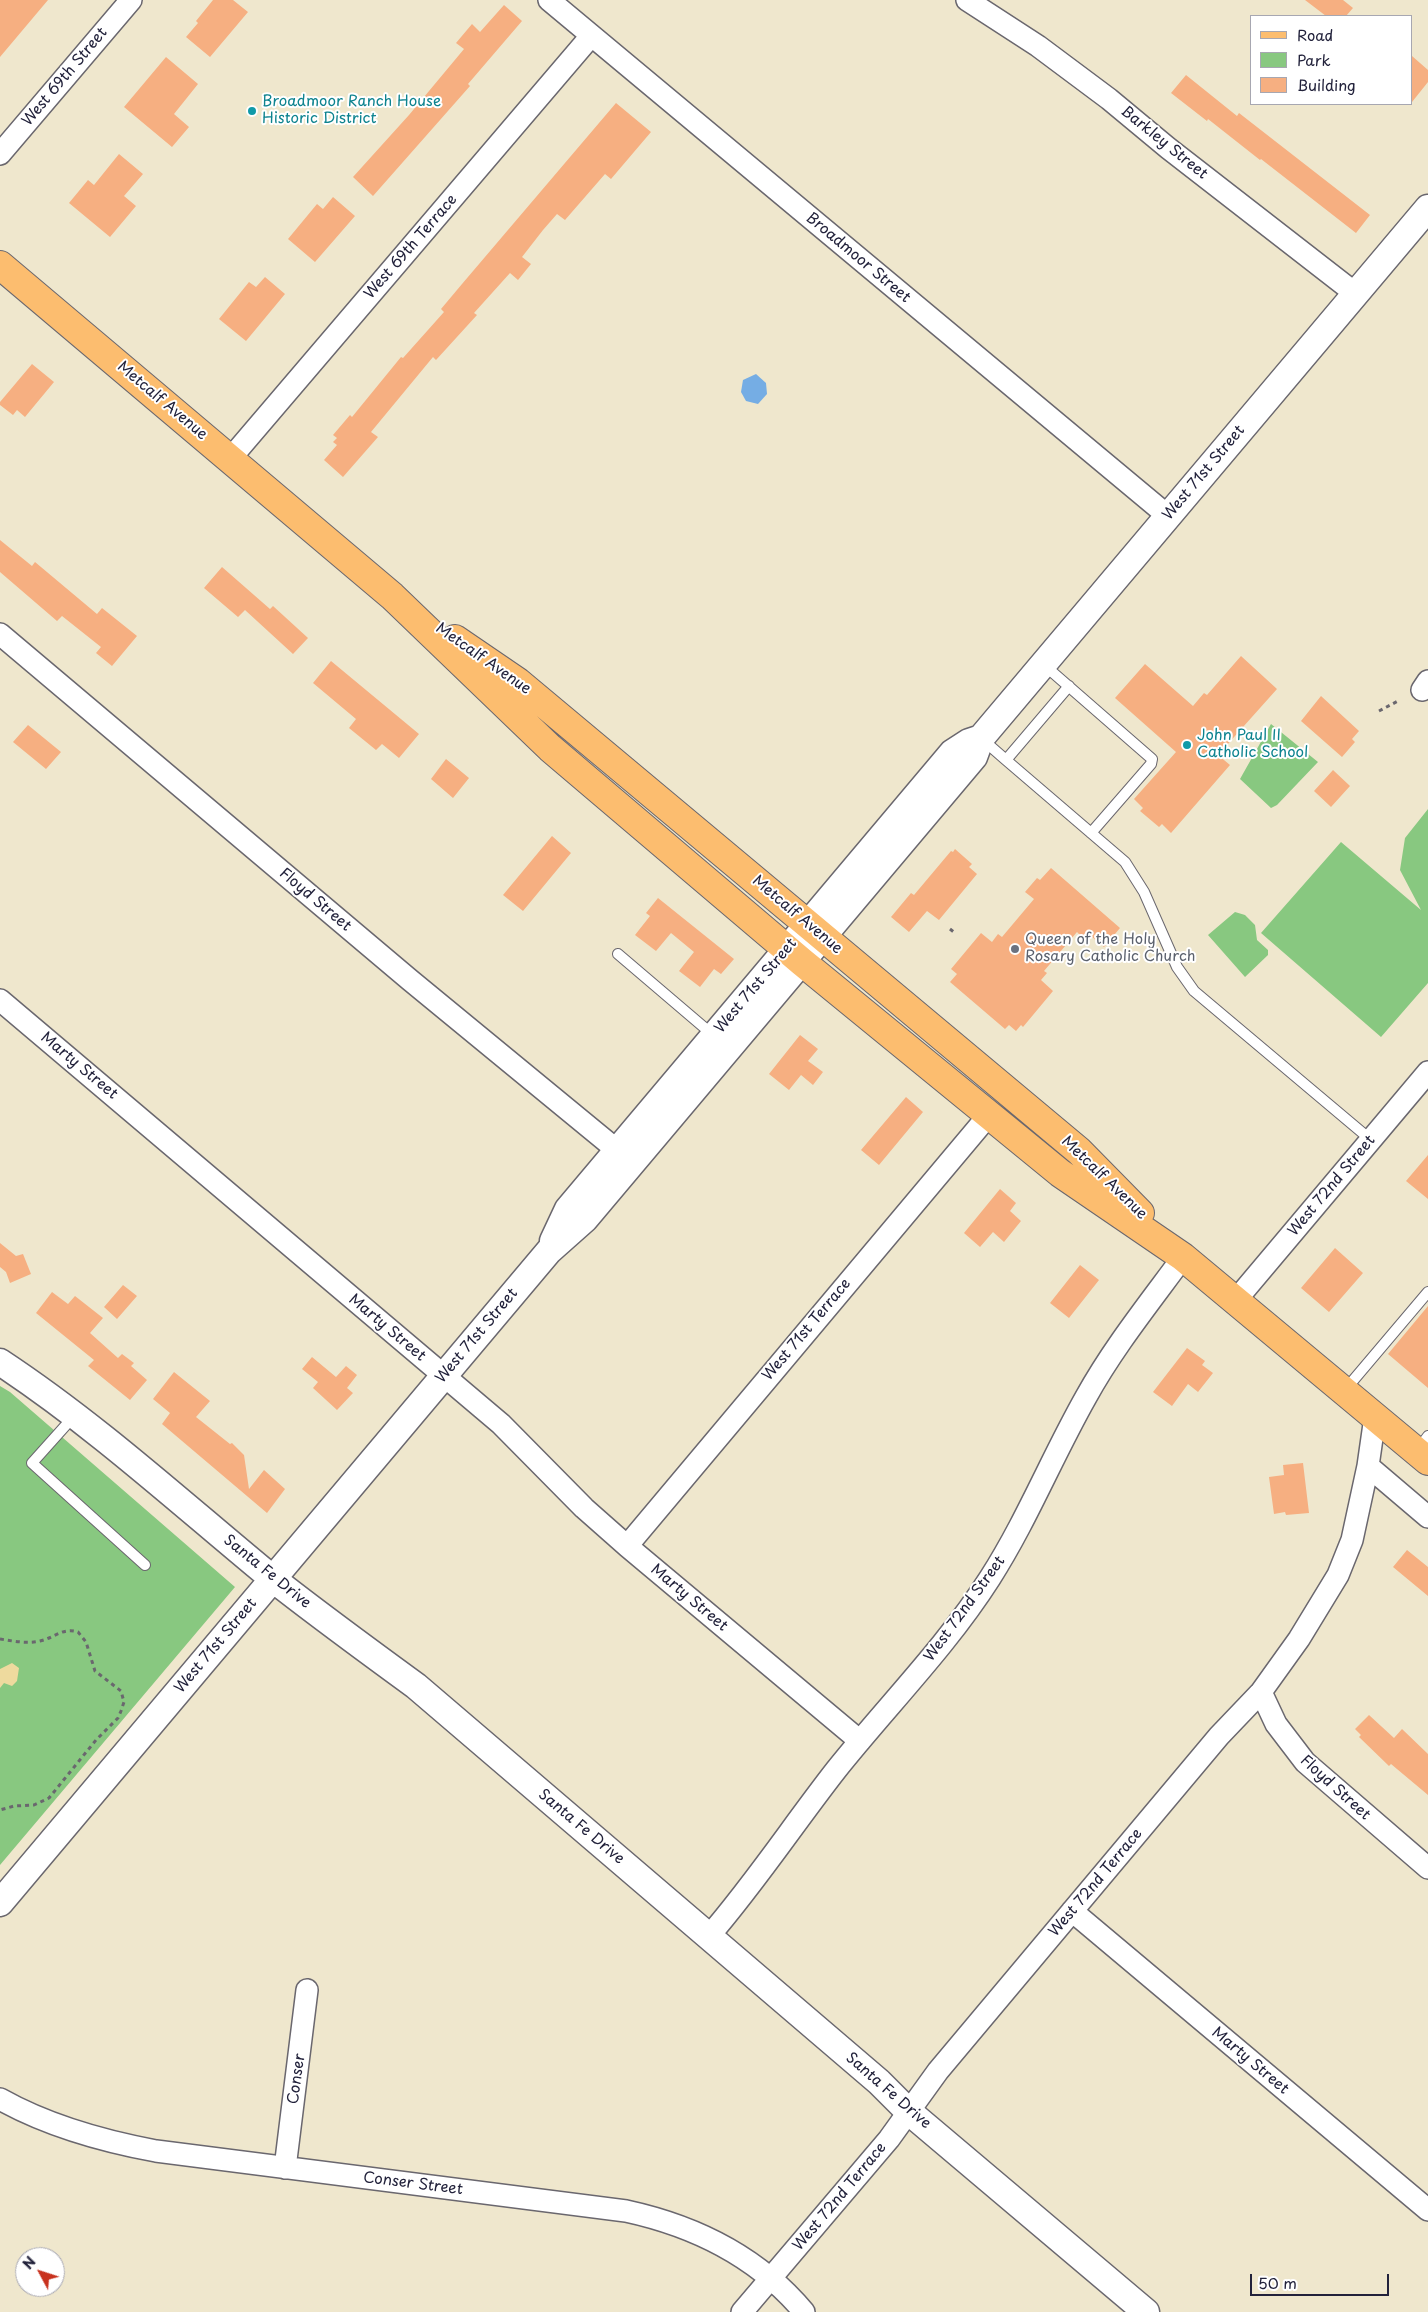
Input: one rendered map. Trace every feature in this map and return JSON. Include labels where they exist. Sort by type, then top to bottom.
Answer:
[{"type":"main road","name":"Metcalf Avenue","points":[[0,265],[392,596],[550,748],[794,955],[988,1116],[1060,1173],[1183,1256]]},
{"type":"main road","name":"Metcalf Avenue","points":[[392,596],[518,682],[1079,1151],[1183,1256],[1375,1417],[1424,1450]]},
{"type":"street","name":"West 69th Street","points":[[0,154],[131,0]]},
{"type":"street","name":"Broadmoor Street","points":[[549,0],[1168,516]]},
{"type":"street","name":"Barkley Street","points":[[967,0],[1038,46],[1356,294]]},
{"type":"street","name":"West 69th Terrace","points":[[230,458],[592,36]]},
{"type":"street","name":"West 71st Street","points":[[0,1903],[549,1251],[584,1219],[624,1157],[714,1036],[794,955],[974,757],[981,738],[1428,208]]},
{"type":"street","name":"Floyd Street","points":[[0,634],[402,974],[624,1157]]},
{"type":"street","name":"West 71st Street","points":[[624,1157],[794,955]]},
{"type":"street","name":"Marty Street","points":[[0,1000],[306,1261],[501,1424],[584,1508],[627,1546],[860,1741]]},
{"type":"street","name":"West 72nd Street","points":[[1236,1300],[1428,1072]]},
{"type":"street","name":"West 71st Terrace","points":[[627,1546],[988,1116]]},
{"type":"street","name":"West 72nd Street","points":[[709,1936],[738,1902],[860,1741],[952,1631],[988,1581],[1013,1542],[1087,1396],[1125,1337],[1183,1256]]},
{"type":"street","name":"Santa Fe Drive","points":[[0,1362],[76,1414],[273,1578],[371,1655],[416,1686],[709,1936],[878,2082],[908,2111],[1146,2312]]},
{"type":"street","name":"West 72nd Terrace","points":[[742,2312],[889,2139],[938,2071],[1219,1736],[1261,1692],[1299,1639],[1338,1575],[1352,1540],[1368,1466],[1375,1417]]},
{"type":"street","points":[[1368,1466],[1428,1517]]},
{"type":"street","name":"Floyd Street","points":[[1261,1692],[1276,1724],[1305,1762],[1428,1868]]},
{"type":"street","name":"Marty Street","points":[[1072,1911],[1428,2210]]},
{"type":"street","name":"Conser","points":[[285,2168],[307,1990]]},
{"type":"street","name":"Conser Street","points":[[0,2100],[58,2126],[112,2143],[156,2151],[626,2211],[653,2217],[691,2230],[748,2260],[804,2312]]},
{"type":"lane","points":[[1044,664],[1150,755],[1151,764],[1091,833]]},
{"type":"lane","points":[[1006,760],[1069,686]]},
{"type":"lane","points":[[981,738],[1125,862],[1136,878],[1177,967],[1194,991],[1371,1140]]},
{"type":"lane","points":[[618,954],[714,1036]]},
{"type":"lane","points":[[1344,1391],[1428,1292]]},
{"type":"lane","points":[[76,1414],[32,1463],[145,1565]]},
{"type":"path","points":[[1379,711],[1398,701]]},
{"type":"path","points":[[950,929],[955,933]]},
{"type":"path","points":[[0,1638],[29,1642],[40,1641],[67,1631],[78,1632],[86,1642],[95,1671],[121,1692],[124,1702],[118,1718],[96,1740],[49,1798],[34,1806],[14,1806],[0,1810]]},
{"type":"green space","points":[[1271,724],[1318,762],[1277,805],[1271,808],[1240,779]]},
{"type":"green space","points":[[1428,809],[1428,983],[1381,1037],[1261,933],[1341,842],[1421,910],[1400,870],[1405,838]]},
{"type":"green space","points":[[1235,912],[1245,915],[1255,925],[1257,940],[1268,950],[1268,955],[1245,977],[1208,935]]},
{"type":"green space","points":[[0,1386],[10,1392],[235,1587],[0,1865]]},
{"type":"sand","points":[[12,1663],[19,1668],[17,1681],[12,1686],[4,1683],[0,1688],[0,1669]]},
{"type":"water","points":[[756,374],[766,383],[767,394],[758,404],[746,401],[741,392],[743,380]]},
{"type":"building","points":[[0,0],[48,0],[0,57]]},
{"type":"building","points":[[213,0],[233,0],[248,12],[210,57],[186,37]]},
{"type":"building","points":[[1305,0],[1343,0],[1353,8],[1347,15],[1325,15]]},
{"type":"building","points":[[504,5],[522,21],[468,84],[470,86],[373,196],[353,177],[409,115],[464,49],[456,43],[472,24],[480,32]]},
{"type":"building","points":[[166,57],[198,84],[174,114],[189,127],[172,147],[124,107]]},
{"type":"building","points":[[1413,57],[1428,70],[1428,82],[1413,101]]},
{"type":"building","points":[[1186,75],[1237,116],[1239,113],[1370,215],[1356,233],[1261,159],[1171,93]]},
{"type":"building","points":[[616,103],[651,132],[611,179],[605,174],[565,220],[557,214],[522,257],[531,264],[518,280],[510,273],[474,313],[477,315],[436,360],[433,357],[371,432],[378,437],[343,477],[324,460],[337,445],[333,442],[337,438],[333,435],[350,415],[352,417],[401,357],[403,358],[444,312],[441,309]]},
{"type":"building","points":[[119,154],[143,174],[124,196],[136,206],[110,237],[69,203],[88,180],[94,185]]},
{"type":"building","points":[[333,197],[355,216],[315,262],[288,239],[317,204],[323,209]]},
{"type":"building","points":[[265,277],[285,294],[246,341],[219,319],[249,282],[256,287]]},
{"type":"building","points":[[32,364],[54,382],[25,417],[17,410],[13,415],[0,405],[0,402]]},
{"type":"building","points":[[0,540],[32,566],[35,562],[97,614],[102,608],[137,636],[112,666],[96,653],[101,647],[62,616],[57,621],[0,572]]},
{"type":"building","points":[[222,567],[270,609],[273,606],[308,638],[293,654],[245,610],[238,617],[204,588]]},
{"type":"building","name":"John Paul II Catholic School","points":[[1241,656],[1277,689],[1218,755],[1230,765],[1171,833],[1162,824],[1159,827],[1140,811],[1143,808],[1134,799],[1176,752],[1115,698],[1145,664],[1193,706],[1204,693],[1207,695]]},
{"type":"building","points":[[331,661],[419,734],[399,758],[382,744],[376,750],[349,728],[356,719],[313,683]]},
{"type":"building","points":[[1321,696],[1359,731],[1352,739],[1355,742],[1342,757],[1301,721]]},
{"type":"building","points":[[28,725],[61,752],[46,769],[13,742]]},
{"type":"building","points":[[446,759],[469,778],[453,798],[431,779]]},
{"type":"building","points":[[1333,770],[1350,786],[1331,807],[1314,791]]},
{"type":"building","points":[[552,836],[571,853],[523,911],[503,895]]},
{"type":"building","points":[[955,849],[972,864],[969,867],[977,874],[939,920],[927,911],[909,932],[891,917],[911,893],[914,895],[951,851],[953,852]]},
{"type":"building","name":"Queen of the Holy Rosary Catholic Church","points":[[1051,868],[1120,928],[1104,947],[1086,932],[1082,937],[1077,932],[1044,971],[1047,973],[1041,980],[1053,991],[1023,1027],[1021,1025],[1016,1031],[1009,1025],[1005,1029],[950,982],[957,974],[951,969],[981,933],[992,942],[998,934],[1002,937],[1034,899],[1025,892],[1037,878],[1040,880]]},
{"type":"building","points":[[658,898],[734,959],[721,974],[714,969],[700,987],[679,971],[694,952],[671,933],[656,951],[635,935],[650,916],[646,913]]},
{"type":"building","points":[[800,1035],[818,1049],[808,1061],[823,1072],[813,1085],[801,1075],[789,1090],[769,1074]]},
{"type":"building","points":[[906,1097],[923,1112],[879,1165],[861,1150]]},
{"type":"building","points":[[1428,1155],[1428,1199],[1406,1181]]},
{"type":"building","points":[[1000,1189],[1016,1203],[1010,1211],[1021,1221],[1004,1242],[993,1232],[980,1247],[964,1233]]},
{"type":"building","points":[[0,1243],[16,1256],[23,1254],[31,1274],[10,1283],[6,1272],[0,1267]]},
{"type":"building","points":[[1335,1248],[1363,1273],[1329,1312],[1301,1288]]},
{"type":"building","points":[[1080,1265],[1099,1280],[1069,1318],[1050,1303]]},
{"type":"building","points":[[123,1285],[137,1296],[117,1319],[104,1307]]},
{"type":"building","points":[[52,1292],[68,1304],[75,1296],[103,1318],[90,1333],[118,1358],[122,1354],[134,1363],[131,1366],[147,1380],[130,1400],[88,1366],[94,1360],[36,1313]]},
{"type":"building","points":[[1428,1306],[1428,1388],[1388,1354]]},
{"type":"building","points":[[1187,1348],[1205,1361],[1202,1365],[1213,1373],[1198,1392],[1188,1384],[1172,1406],[1153,1392]]},
{"type":"building","points":[[312,1357],[336,1377],[346,1366],[357,1375],[347,1388],[353,1393],[337,1410],[313,1388],[318,1382],[302,1369]]},
{"type":"building","points":[[174,1372],[210,1401],[196,1417],[230,1444],[232,1443],[244,1455],[249,1489],[264,1470],[285,1489],[267,1513],[162,1424],[170,1413],[153,1399]]},
{"type":"building","points":[[1303,1463],[1309,1513],[1286,1515],[1285,1512],[1274,1514],[1269,1477],[1284,1475],[1283,1465]]},
{"type":"building","points":[[1407,1550],[1428,1567],[1428,1596],[1393,1567]]},
{"type":"building","points":[[1369,1715],[1394,1738],[1402,1729],[1428,1754],[1428,1795],[1391,1764],[1389,1766],[1359,1737],[1361,1735],[1355,1729]]},
{"type":"place","name":"Broadmoor Ranch House Historic District","points":[[252,111]]},
{"type":"place","name":"John Paul II Catholic School","points":[[1187,745]]},
{"type":"place","name":"Queen of the Holy Rosary Catholic Church","points":[[1015,949]]}]
